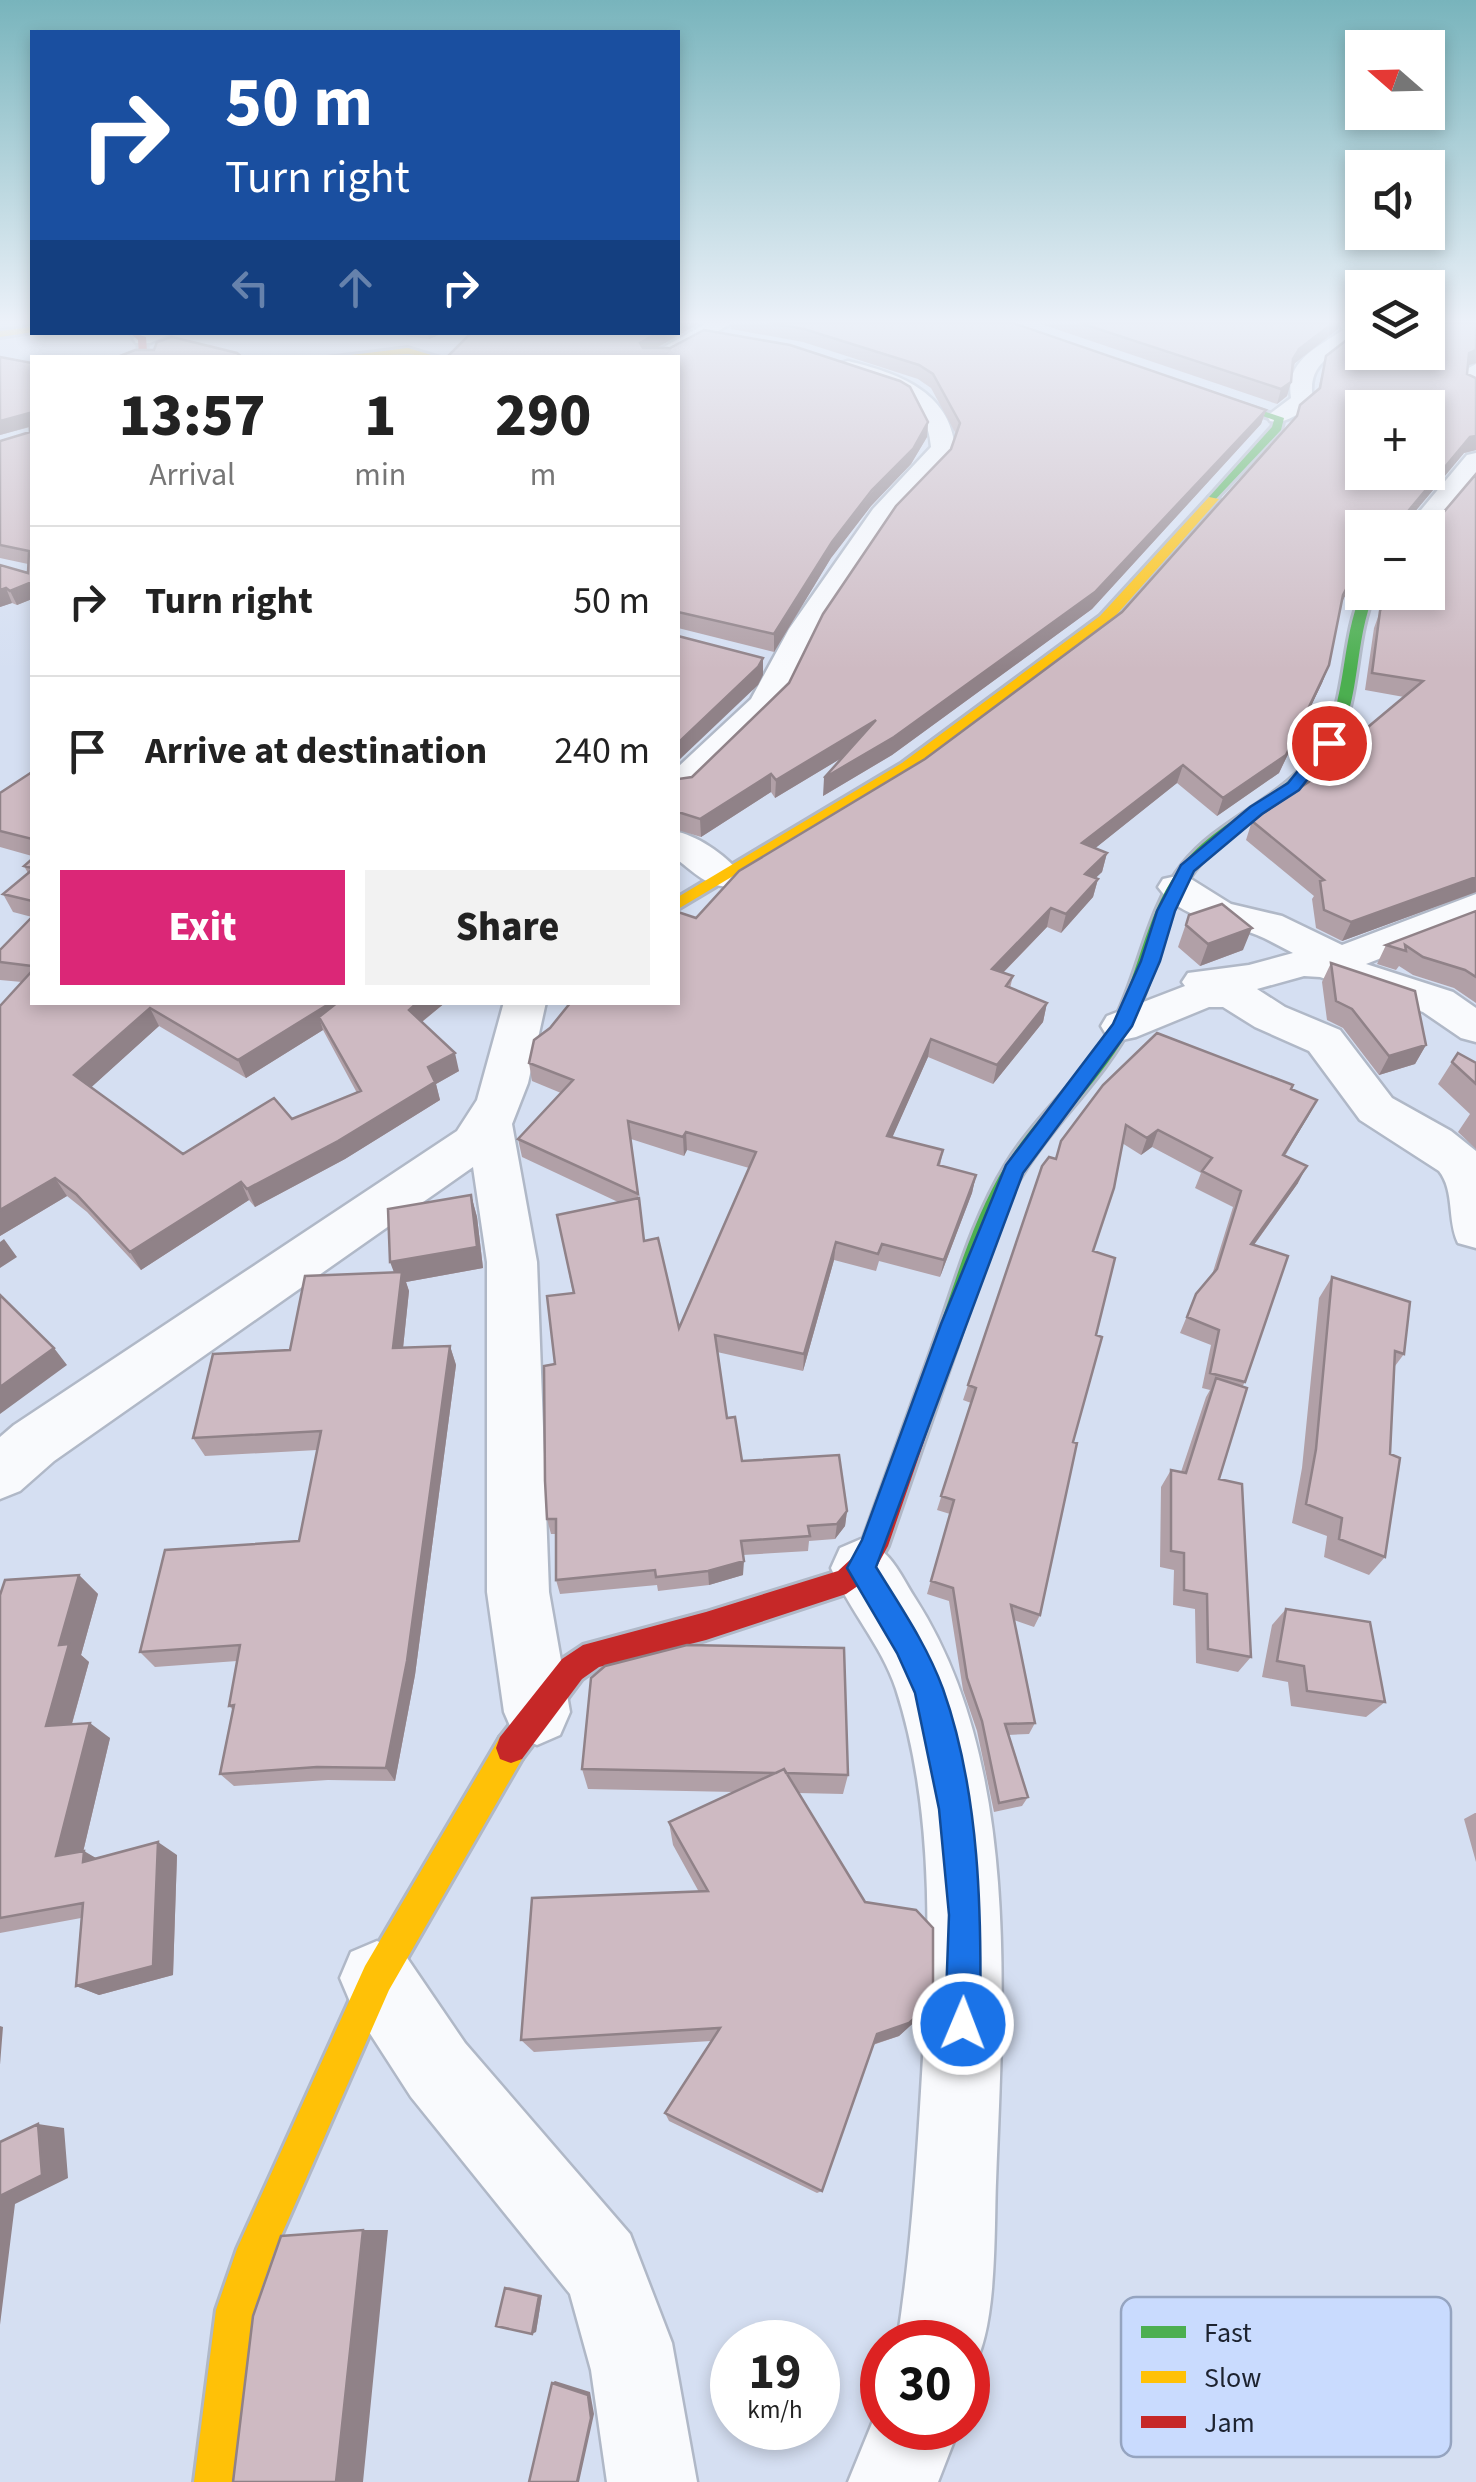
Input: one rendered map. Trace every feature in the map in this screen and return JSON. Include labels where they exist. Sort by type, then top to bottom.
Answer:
[{"type":"street","points":[[680,783],[764,704],[771,664],[804,630],[882,515],[942,448],[943,439]]},
{"type":"street","points":[[680,903],[907,766],[1106,618],[1267,439]]},
{"type":"street","points":[[1434,510],[1476,460]]},
{"type":"street","points":[[214,2482],[235,2310],[256,2249],[377,1978],[497,1766],[572,1669],[593,1655],[706,1626],[846,1581],[861,1568],[874,1546],[952,1324],[1013,1170],[1122,1026],[1177,886],[1197,857],[1293,786],[1329,743],[1338,720],[1359,610]]},
{"type":"street","points":[[680,844],[724,877]]},
{"type":"street","points":[[1177,886],[1217,912],[1268,925],[1333,962],[1438,1002],[1476,1028]]},
{"type":"street","points":[[1143,977],[1206,982],[1250,978],[1303,963],[1333,962],[1476,906]]},
{"type":"street","points":[[1122,1026],[1146,1022],[1193,996],[1211,992],[1236,995],[1270,1017],[1316,1034],[1328,1043],[1364,1099],[1456,1158],[1468,1174],[1476,1229]]},
{"type":"street","points":[[524,1005],[518,1014],[491,1128],[512,1262],[518,1592],[537,1712]]},
{"type":"street","points":[[0,1472],[34,1442],[455,1158],[491,1128]]},
{"type":"street","points":[[861,1568],[907,1643],[929,1692],[955,1809],[965,1915],[962,2060],[943,2320]]},
{"type":"street","points":[[377,1978],[438,2070],[600,2264],[611,2285],[628,2343],[652,2482]]},
{"type":"street","points":[[893,2482],[906,2450]]},
{"type":"building","points":[[30,439],[30,583],[10,591],[0,590],[0,565],[28,573],[29,551],[0,545],[0,441]]},
{"type":"building","points":[[680,439],[919,439],[832,542],[774,634],[680,612]]},
{"type":"building","points":[[955,439],[1239,439],[1095,592],[894,737],[824,778],[876,720],[776,780],[771,774],[700,819],[680,813],[680,779],[692,777],[789,683],[823,614],[896,506],[951,449]]},
{"type":"building","points":[[1277,439],[1345,439],[1345,490],[1426,490],[1409,510],[1345,510],[1345,591],[1329,665],[1286,755],[1223,798],[1183,765],[1082,843],[1107,853],[1085,874],[1098,879],[1066,914],[1051,908],[992,969],[1013,976],[1006,986],[1047,1003],[997,1065],[931,1039],[887,1136],[943,1150],[938,1165],[976,1175],[944,1260],[882,1244],[878,1254],[836,1242],[804,1354],[715,1335],[727,1418],[735,1417],[742,1461],[839,1455],[847,1511],[837,1524],[808,1526],[810,1536],[741,1541],[744,1561],[708,1571],[656,1577],[655,1570],[556,1580],[556,1519],[547,1519],[545,1481],[544,1366],[555,1364],[547,1296],[574,1293],[557,1215],[639,1198],[644,1241],[658,1238],[679,1328],[756,1152],[628,1121],[638,1194],[518,1139],[573,1080],[529,1063],[534,1040],[569,1005],[680,1005],[680,913],[696,918],[739,871],[925,759],[1122,612]]},
{"type":"building","points":[[1445,439],[1468,439],[1445,467]]},
{"type":"building","points":[[1476,474],[1476,877],[1351,922],[1324,910],[1320,881],[1324,880],[1252,821],[1320,774],[1337,753],[1423,681],[1372,673],[1380,611],[1445,610],[1445,511]]},
{"type":"building","points":[[680,637],[763,658],[680,741]]},
{"type":"building","points":[[30,773],[30,838],[0,831],[0,793]]},
{"type":"building","points":[[30,872],[30,901],[3,894]]},
{"type":"building","points":[[1222,904],[1252,928],[1208,944],[1186,925],[1189,915]]},
{"type":"building","points":[[1476,911],[1476,977],[1423,957],[1405,945],[1406,951],[1386,945]]},
{"type":"building","points":[[30,919],[30,966],[0,962],[0,950]]},
{"type":"building","points":[[1331,963],[1415,991],[1426,1045],[1389,1056],[1352,1009],[1336,1001]]},
{"type":"building","points":[[30,973],[30,1005],[327,1005],[238,1060],[150,1008],[74,1075],[183,1154],[274,1098],[292,1119],[361,1091],[319,1017],[334,1005],[415,1005],[409,1010],[455,1053],[428,1067],[435,1082],[338,1141],[247,1189],[241,1182],[130,1252],[76,1194],[55,1178],[0,1210],[0,1006]]},
{"type":"building","points":[[1157,1033],[1293,1085],[1291,1089],[1317,1100],[1283,1155],[1307,1166],[1251,1244],[1288,1256],[1245,1382],[1210,1373],[1219,1330],[1187,1317],[1196,1294],[1217,1269],[1241,1191],[1202,1171],[1212,1158],[1158,1130],[1147,1138],[1126,1125],[1114,1188],[1093,1251],[1115,1258],[1096,1335],[1102,1337],[1073,1442],[1077,1443],[1040,1615],[1011,1605],[1035,1723],[1005,1724],[1028,1797],[999,1803],[982,1721],[967,1678],[953,1588],[931,1581],[954,1500],[941,1496],[976,1388],[968,1385],[1042,1166],[1049,1157],[1056,1159],[1061,1141],[1103,1085]]},
{"type":"building","points":[[1458,1053],[1476,1063],[1476,1084],[1452,1062]]},
{"type":"building","points":[[471,1195],[477,1247],[390,1262],[388,1209]]},
{"type":"building","points":[[402,1272],[393,1348],[450,1346],[407,1661],[386,1768],[317,1767],[220,1774],[234,1705],[229,1706],[240,1645],[140,1652],[165,1550],[299,1541],[321,1431],[193,1438],[213,1354],[290,1350],[305,1276]]},
{"type":"building","points":[[1332,1277],[1410,1302],[1404,1354],[1395,1351],[1390,1454],[1400,1458],[1385,1557],[1339,1539],[1342,1518],[1306,1504],[1316,1449]]},
{"type":"building","points":[[0,1295],[54,1348],[0,1387]]},
{"type":"building","points":[[1216,1378],[1247,1388],[1219,1479],[1242,1484],[1251,1657],[1208,1649],[1207,1594],[1184,1590],[1184,1553],[1171,1551],[1171,1470],[1186,1473]]},
{"type":"building","points":[[79,1575],[59,1645],[69,1644],[46,1726],[90,1723],[56,1856],[84,1851],[83,1862],[158,1842],[153,1966],[76,1986],[83,1903],[0,1918],[0,1595],[5,1580]]},
{"type":"building","points":[[1286,1609],[1370,1622],[1385,1702],[1307,1691],[1304,1666],[1277,1661]]},
{"type":"building","points":[[687,1645],[844,1648],[848,1775],[786,1773],[784,1769],[776,1773],[582,1769],[591,1678],[605,1666]]},
{"type":"building","points":[[784,1769],[865,1902],[916,1910],[933,1928],[933,2002],[909,2023],[877,2034],[822,2191],[665,2113],[720,2028],[521,2040],[532,1898],[708,1891],[669,1822]]},
{"type":"building","points":[[38,2124],[42,2175],[0,2196],[0,2142]]},
{"type":"building","points":[[363,2230],[336,2482],[233,2482],[253,2316],[281,2236]]},
{"type":"building","points":[[505,2288],[539,2296],[532,2334],[496,2326]]},
{"type":"building","points":[[552,2383],[588,2395],[591,2418],[577,2482],[529,2482]]},
{"type":"traffic: fast","points":[[1213,499],[1267,439]]},
{"type":"traffic: fast","points":[[945,1346],[1003,1188],[1027,1150],[1112,1043],[1132,1004],[1167,906],[1187,869],[1220,836],[1298,781],[1328,745],[1342,708],[1361,610]]},
{"type":"traffic: slow","points":[[680,903],[907,766],[1105,619],[1213,499]]},
{"type":"traffic: slow","points":[[214,2482],[235,2310],[256,2249],[377,1978],[511,1748]]},
{"type":"traffic: jam","points":[[511,1748],[572,1669],[593,1655],[706,1626],[846,1581],[861,1568],[874,1546],[945,1346]]},
{"type":"route","points":[[963,2024],[965,1915],[955,1809],[929,1692],[907,1643],[861,1568],[874,1546],[952,1324],[1013,1170],[1093,1070],[1122,1026],[1166,911],[1187,868],[1256,810],[1293,786],[1329,743]]}]
